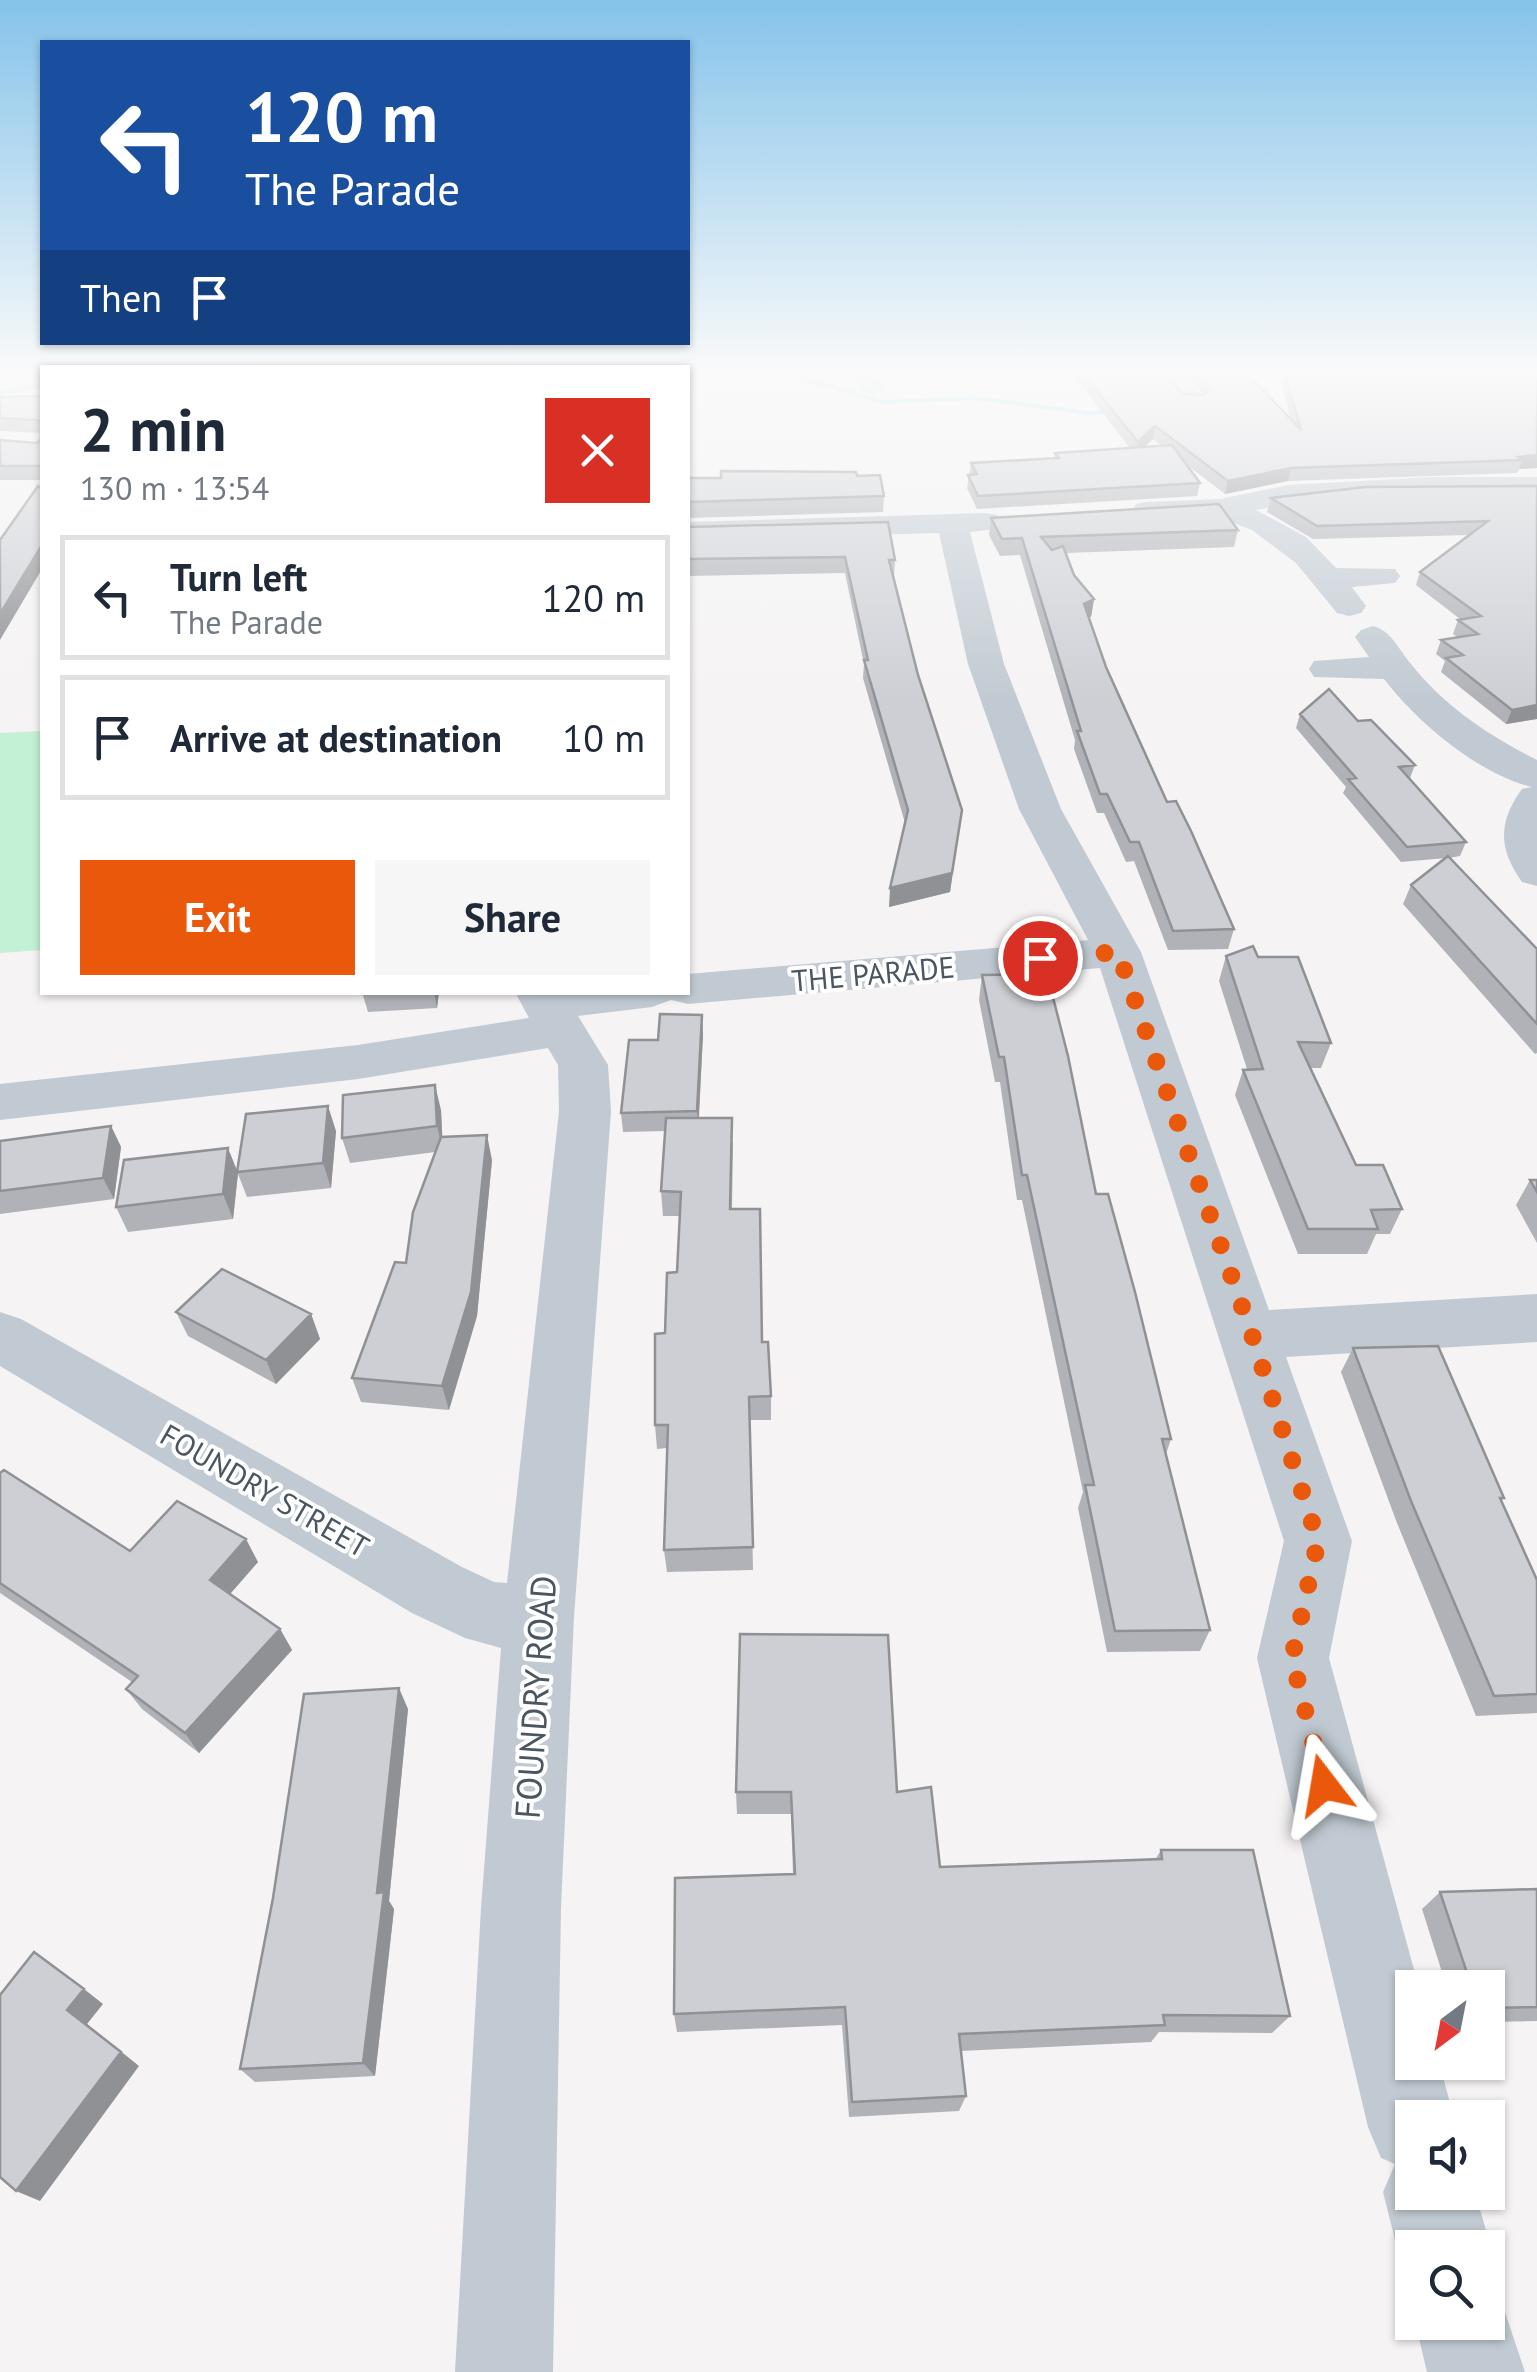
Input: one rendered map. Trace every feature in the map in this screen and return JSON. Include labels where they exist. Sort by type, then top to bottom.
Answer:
[{"type":"street","points":[[1120,512],[1220,508],[1288,494],[1499,486],[1528,497]]},
{"type":"street","points":[[1220,508],[1282,532],[1350,606]]},
{"type":"street","points":[[690,530],[1022,519]]},
{"type":"street","points":[[952,524],[986,664],[1040,809],[1118,952],[1252,1335],[1318,1541],[1292,1658],[1405,2100]]},
{"type":"street","points":[[1328,578],[1383,576]]},
{"type":"street","points":[[1327,669],[1383,652],[1424,706],[1471,743],[1537,776]]},
{"type":"street","points":[[1537,798],[1523,815],[1523,850],[1537,873]]},
{"type":"street","name":"THE PARADE","points":[[690,989],[1118,952]]},
{"type":"street","points":[[0,1102],[358,1062],[588,998],[620,995]]},
{"type":"street","name":"FOUNDRY ROAD","points":[[504,2372],[520,1928],[538,1617],[585,1111],[583,1065],[549,1010]]},
{"type":"street","points":[[1252,1335],[1537,1318]]},
{"type":"street","name":"FOUNDRY STREET","points":[[0,1336],[437,1590],[490,1615],[538,1617]]},
{"type":"street","points":[[1468,2340],[1476,2372]]},
{"type":"green space","points":[[40,731],[40,950],[0,953],[0,733]]},
{"type":"building","points":[[690,481],[881,481],[884,496],[690,502]]},
{"type":"building","points":[[971,481],[1200,483],[978,496]]},
{"type":"building","points":[[38,486],[40,548],[0,614],[0,540]]},
{"type":"building","points":[[1537,486],[1537,705],[1512,710],[1446,658],[1463,655],[1441,640],[1478,634],[1458,620],[1481,616],[1420,572],[1488,521],[1317,526],[1271,498],[1365,487]]},
{"type":"building","points":[[1219,504],[1238,530],[1041,537],[1052,550],[1063,546],[1074,575],[1094,599],[1084,604],[1106,667],[1167,802],[1176,801],[1234,929],[1173,931],[1139,842],[1130,842],[1107,794],[1100,794],[1077,731],[1081,731],[1022,538],[1002,539],[991,518]]},
{"type":"building","points":[[888,522],[895,560],[889,560],[918,675],[962,810],[952,873],[890,888],[908,810],[864,660],[868,660],[845,557],[690,559],[690,527]]},
{"type":"building","points":[[1329,689],[1358,721],[1371,720],[1415,765],[1399,767],[1466,842],[1407,847],[1348,779],[1356,778],[1300,714]]},
{"type":"building","points":[[1448,856],[1537,949],[1537,1024],[1411,885]]},
{"type":"building","points":[[1253,946],[1258,957],[1298,957],[1331,1043],[1298,1042],[1356,1165],[1383,1165],[1402,1209],[1371,1210],[1378,1229],[1308,1229],[1243,1070],[1263,1069],[1226,956]]},
{"type":"building","points":[[1047,974],[1096,1194],[1108,1194],[1135,1292],[1171,1439],[1162,1439],[1210,1630],[1115,1631],[1085,1485],[1094,1485],[1027,1175],[1022,1175],[1004,1057],[999,1057],[982,975]]},
{"type":"building","points":[[660,1014],[702,1015],[697,1111],[621,1113],[629,1040],[658,1040]]},
{"type":"building","points":[[435,1085],[437,1126],[342,1138],[343,1095]]},
{"type":"building","points":[[328,1106],[323,1163],[237,1172],[246,1114]]},
{"type":"building","points":[[666,1118],[732,1118],[730,1209],[760,1209],[762,1342],[768,1342],[771,1396],[749,1397],[753,1547],[664,1550],[668,1425],[655,1425],[655,1334],[665,1333],[667,1273],[677,1272],[681,1192],[661,1191]]},
{"type":"building","points":[[111,1126],[103,1178],[0,1191],[0,1141]]},
{"type":"building","points":[[487,1135],[471,1292],[442,1386],[352,1378],[395,1262],[406,1263],[413,1212],[441,1137]]},
{"type":"building","points":[[228,1148],[223,1194],[116,1207],[124,1160]]},
{"type":"building","points":[[222,1269],[311,1314],[266,1360],[176,1312]]},
{"type":"building","points":[[1438,1346],[1537,1580],[1537,1694],[1494,1696],[1411,1501],[1353,1348]]},
{"type":"building","points":[[4,1470],[130,1551],[177,1501],[246,1539],[210,1580],[280,1629],[185,1733],[126,1689],[138,1676],[0,1583],[0,1473]]},
{"type":"building","points":[[740,1634],[888,1635],[897,1792],[931,1787],[940,1867],[1162,1859],[1161,1850],[1253,1850],[1290,2016],[1163,2015],[1165,2025],[959,2034],[966,2096],[852,2102],[845,2007],[674,2014],[675,1878],[795,1874],[791,1792],[736,1792]]},
{"type":"building","points":[[399,1688],[377,1893],[384,1892],[363,2063],[240,2069],[273,1898],[304,1694]]},
{"type":"building","points":[[1537,1889],[1537,2007],[1505,2008],[1505,1970],[1466,1970],[1440,1892]]},
{"type":"building","points":[[34,1952],[84,1989],[67,2010],[121,2052],[16,2191],[0,2177],[0,1995]]},
{"type":"route","points":[[1040,958],[1118,952],[1252,1335],[1318,1541],[1292,1658],[1324,1785]]}]
